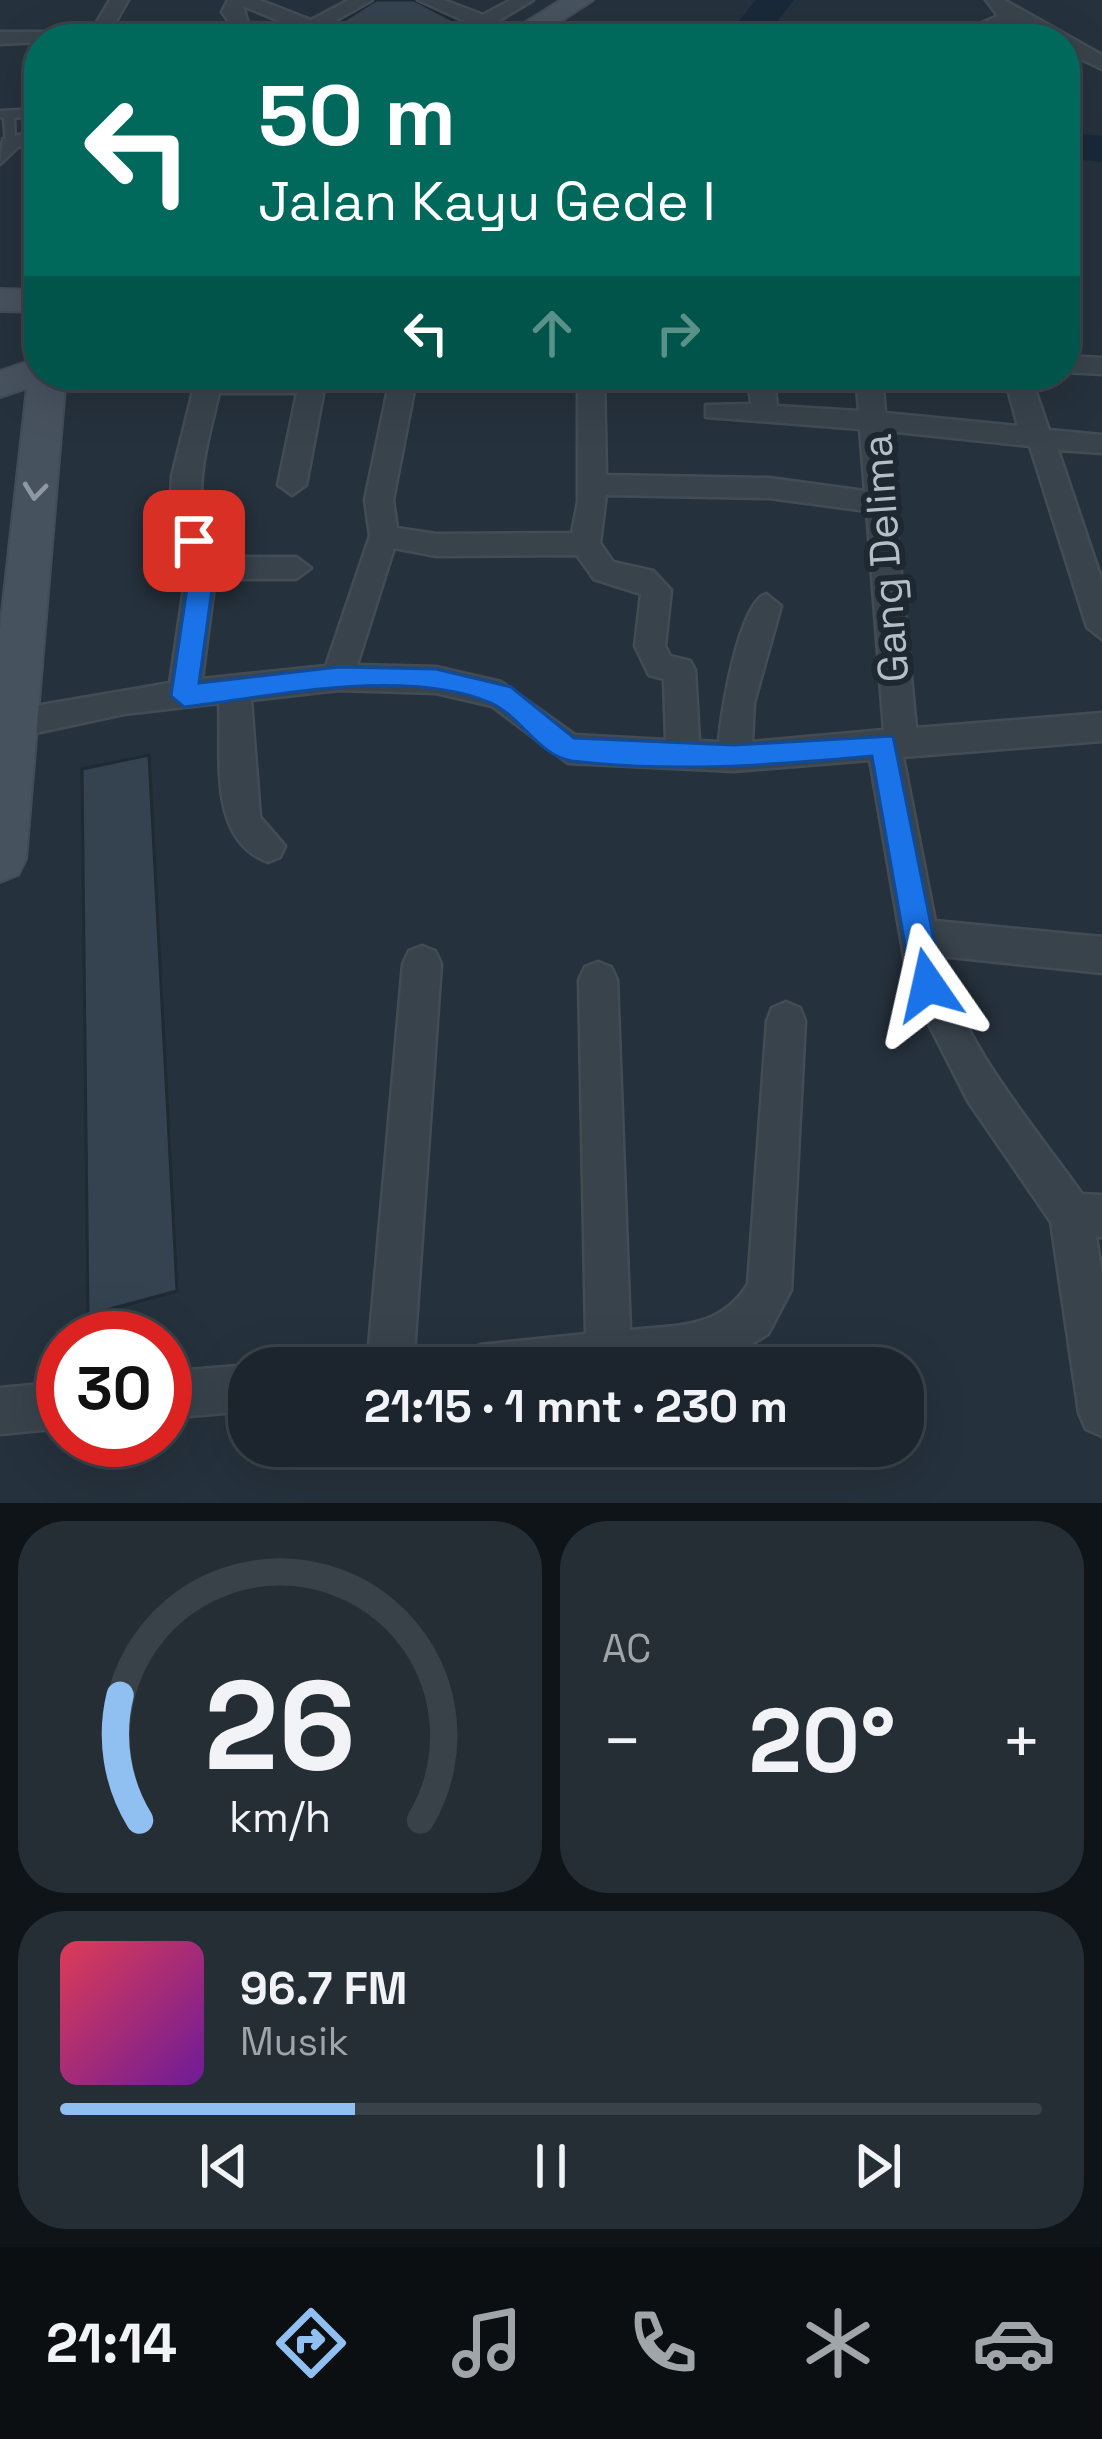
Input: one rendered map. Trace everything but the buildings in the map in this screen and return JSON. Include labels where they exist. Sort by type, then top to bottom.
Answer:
[{"type":"main road","points":[[539,24],[580,0]]},
{"type":"main road","points":[[0,859],[41,390]]},
{"type":"street","points":[[240,0],[303,24]]},
{"type":"street","points":[[317,24],[363,0]]},
{"type":"street","points":[[428,0],[484,22]]},
{"type":"street","points":[[480,24],[524,0]]},
{"type":"street","points":[[995,0],[996,7],[1029,24]]},
{"type":"street","points":[[993,24],[1014,16]]},
{"type":"street","points":[[184,696],[202,568],[184,514],[186,476],[206,390]]},
{"type":"street","points":[[292,485],[311,390]]},
{"type":"street","points":[[339,677],[384,536],[379,500],[401,390]]},
{"type":"street","points":[[591,390],[592,485],[585,544],[604,571],[643,579],[656,590],[650,646],[660,666],[680,670],[683,754]]},
{"type":"street","points":[[762,390],[765,414]]},
{"type":"street","name":"Gang Delima","points":[[871,390],[892,743],[928,985],[982,1087],[1086,1215]]},
{"type":"street","points":[[1021,390],[1102,627]]},
{"type":"street","points":[[716,411],[967,427],[1102,444]]},
{"type":"street","points":[[592,485],[769,488],[880,502]]},
{"type":"street","points":[[384,536],[436,545],[585,544]]},
{"type":"street","points":[[202,568],[296,568]]},
{"type":"street","points":[[734,757],[738,703],[766,606]]},
{"type":"street","points":[[12,724],[124,701],[339,677],[436,680],[501,695],[568,749],[734,757],[1102,727]]},
{"type":"street","points":[[234,689],[243,824],[268,846]]},
{"type":"street","points":[[919,937],[1102,956]]},
{"type":"street","points":[[392,1347],[422,964]]},
{"type":"street","points":[[598,980],[609,1347]]},
{"type":"street","points":[[684,1347],[718,1343],[752,1318],[769,1291],[786,1021]]},
{"type":"street","points":[[1086,1215],[1102,1413]]},
{"type":"street","points":[[192,1393],[228,1390]]},
{"type":"street","points":[[0,1411],[36,1408]]},
{"type":"lane","points":[[4,115],[5,150]]},
{"type":"waterway","points":[[755,24],[776,0]]},
{"type":"waterway","points":[[1080,147],[1102,149]]},
{"type":"route","points":[[194,541],[202,568],[184,696],[339,677],[436,680],[501,695],[568,749],[734,757],[884,744],[928,985]]}]
